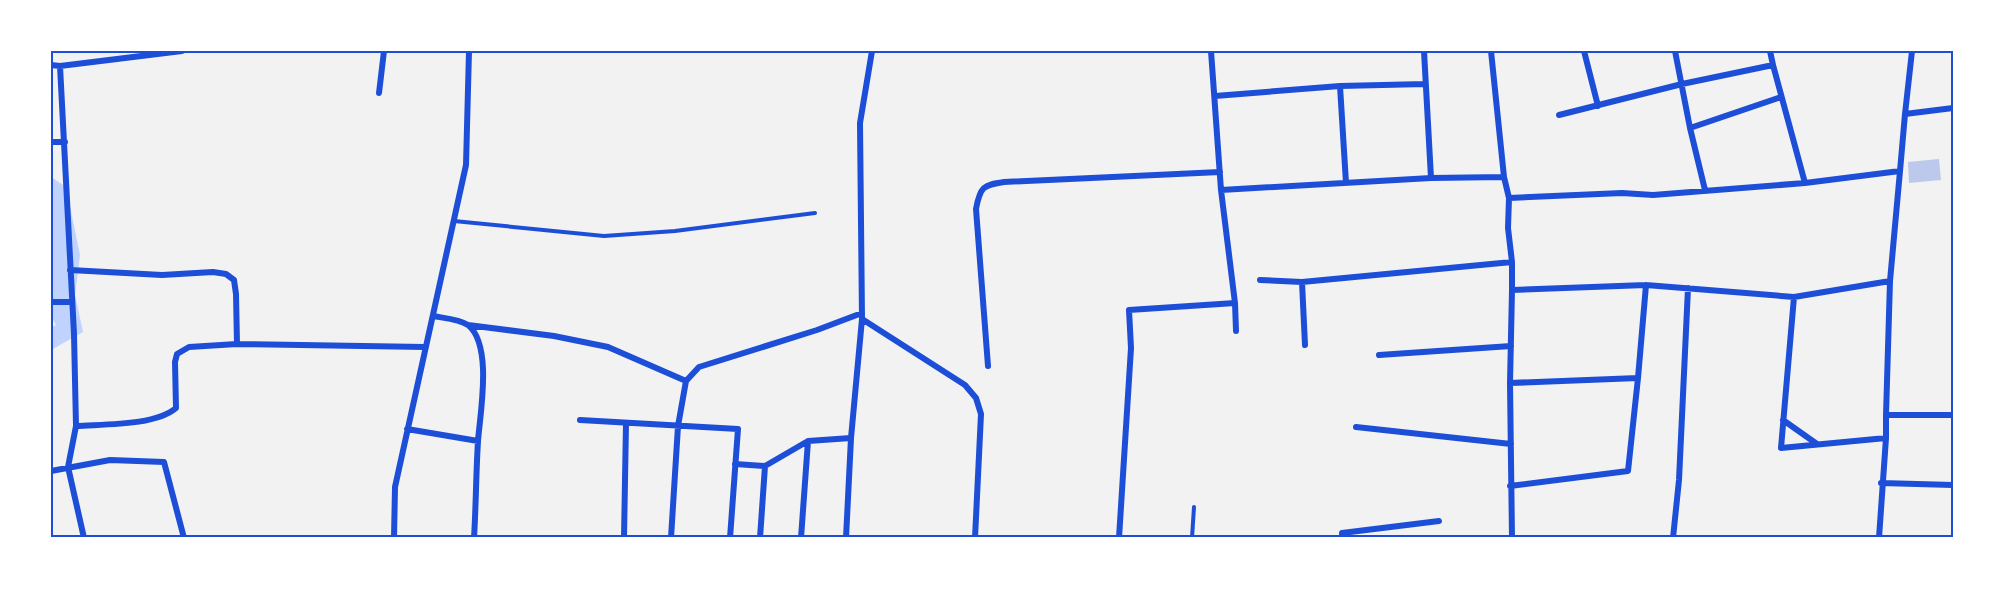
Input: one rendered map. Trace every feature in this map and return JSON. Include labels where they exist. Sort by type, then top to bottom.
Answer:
[{"type":"street","points":[[51,65],[60,66],[182,51]]},
{"type":"street","points":[[380,93],[384,51]]},
{"type":"street","points":[[394,538],[395,487],[466,165],[469,51]]},
{"type":"street","points":[[846,538],[851,438],[862,316],[860,123],[872,51]]},
{"type":"street","points":[[1211,51],[1221,190],[1235,303],[1236,331]]},
{"type":"street","points":[[1424,51],[1431,177]]},
{"type":"street","points":[[1491,51],[1504,177],[1509,198],[1508,228],[1512,262],[1510,383],[1512,538]]},
{"type":"street","points":[[1584,51],[1598,106]]},
{"type":"street","points":[[1676,51],[1690,128],[1705,190]]},
{"type":"street","points":[[1770,51],[1805,183]]},
{"type":"street","points":[[1879,538],[1881,483],[1886,438],[1890,281],[1912,51]]},
{"type":"street","points":[[1559,115],[1682,84],[1773,65]]},
{"type":"street","points":[[60,66],[76,426],[69,467],[84,538]]},
{"type":"street","points":[[1215,96],[1340,86],[1425,84]]},
{"type":"street","points":[[1340,86],[1346,183]]},
{"type":"street","points":[[1690,128],[1781,97]]},
{"type":"street","points":[[1905,114],[1953,108]]},
{"type":"street","points":[[51,142],[65,142]]},
{"type":"street","points":[[1509,198],[1622,193],[1653,195],[1805,183],[1900,171]]},
{"type":"street","points":[[988,366],[976,209],[979,194],[986,185],[1004,182],[1220,172]]},
{"type":"street","points":[[1221,190],[1431,177],[1504,177]]},
{"type":"street","points":[[1260,280],[1302,282],[1512,262]]},
{"type":"street","points":[[70,270],[162,275],[213,272],[226,274],[234,280],[237,344]]},
{"type":"street","points":[[1512,290],[1646,285],[1794,297],[1890,281]]},
{"type":"street","points":[[1302,282],[1305,345]]},
{"type":"street","points":[[1510,486],[1628,471],[1646,285]]},
{"type":"street","points":[[1673,538],[1679,480],[1688,288]]},
{"type":"street","points":[[1794,297],[1781,448],[1886,438]]},
{"type":"street","points":[[51,302],[71,302]]},
{"type":"street","points":[[1119,538],[1131,348],[1129,310],[1235,303]]},
{"type":"street","points":[[433,316],[468,325],[554,336],[608,347],[686,381]]},
{"type":"street","points":[[671,538],[678,426],[686,381],[699,368],[862,316]]},
{"type":"street","points":[[862,316],[965,385],[976,398],[981,414],[975,538]]},
{"type":"street","points":[[468,325],[476,336],[482,354],[484,387],[478,441],[474,538]]},
{"type":"street","points":[[76,426],[153,420],[168,414],[176,408],[175,362],[177,354],[189,347],[237,344],[425,347]]},
{"type":"street","points":[[1379,355],[1511,346]]},
{"type":"street","points":[[1510,383],[1638,378]]},
{"type":"street","points":[[1886,415],[1953,414]]},
{"type":"street","points":[[580,420],[738,429],[730,538]]},
{"type":"street","points":[[1783,420],[1817,444]]},
{"type":"street","points":[[624,538],[626,423]]},
{"type":"street","points":[[1356,427],[1511,444]]},
{"type":"street","points":[[407,429],[478,441]]},
{"type":"street","points":[[735,464],[765,466],[808,441],[851,438]]},
{"type":"street","points":[[801,538],[808,441]]},
{"type":"street","points":[[51,471],[110,460],[164,462],[184,538]]},
{"type":"street","points":[[760,538],[765,466]]},
{"type":"street","points":[[1881,483],[1953,485]]},
{"type":"street","points":[[1342,538],[1342,533],[1439,521]]},
{"type":"lane","points":[[453,221],[604,236],[675,231],[815,213]]},
{"type":"lane","points":[[1192,538],[1194,507]]},
{"type":"water","points":[[51,177],[66,187],[80,255],[75,295],[83,332],[51,350],[51,328],[56,325],[51,316]]},
{"type":"building","points":[[1939,159],[1941,180],[1909,183],[1908,162]]}]
